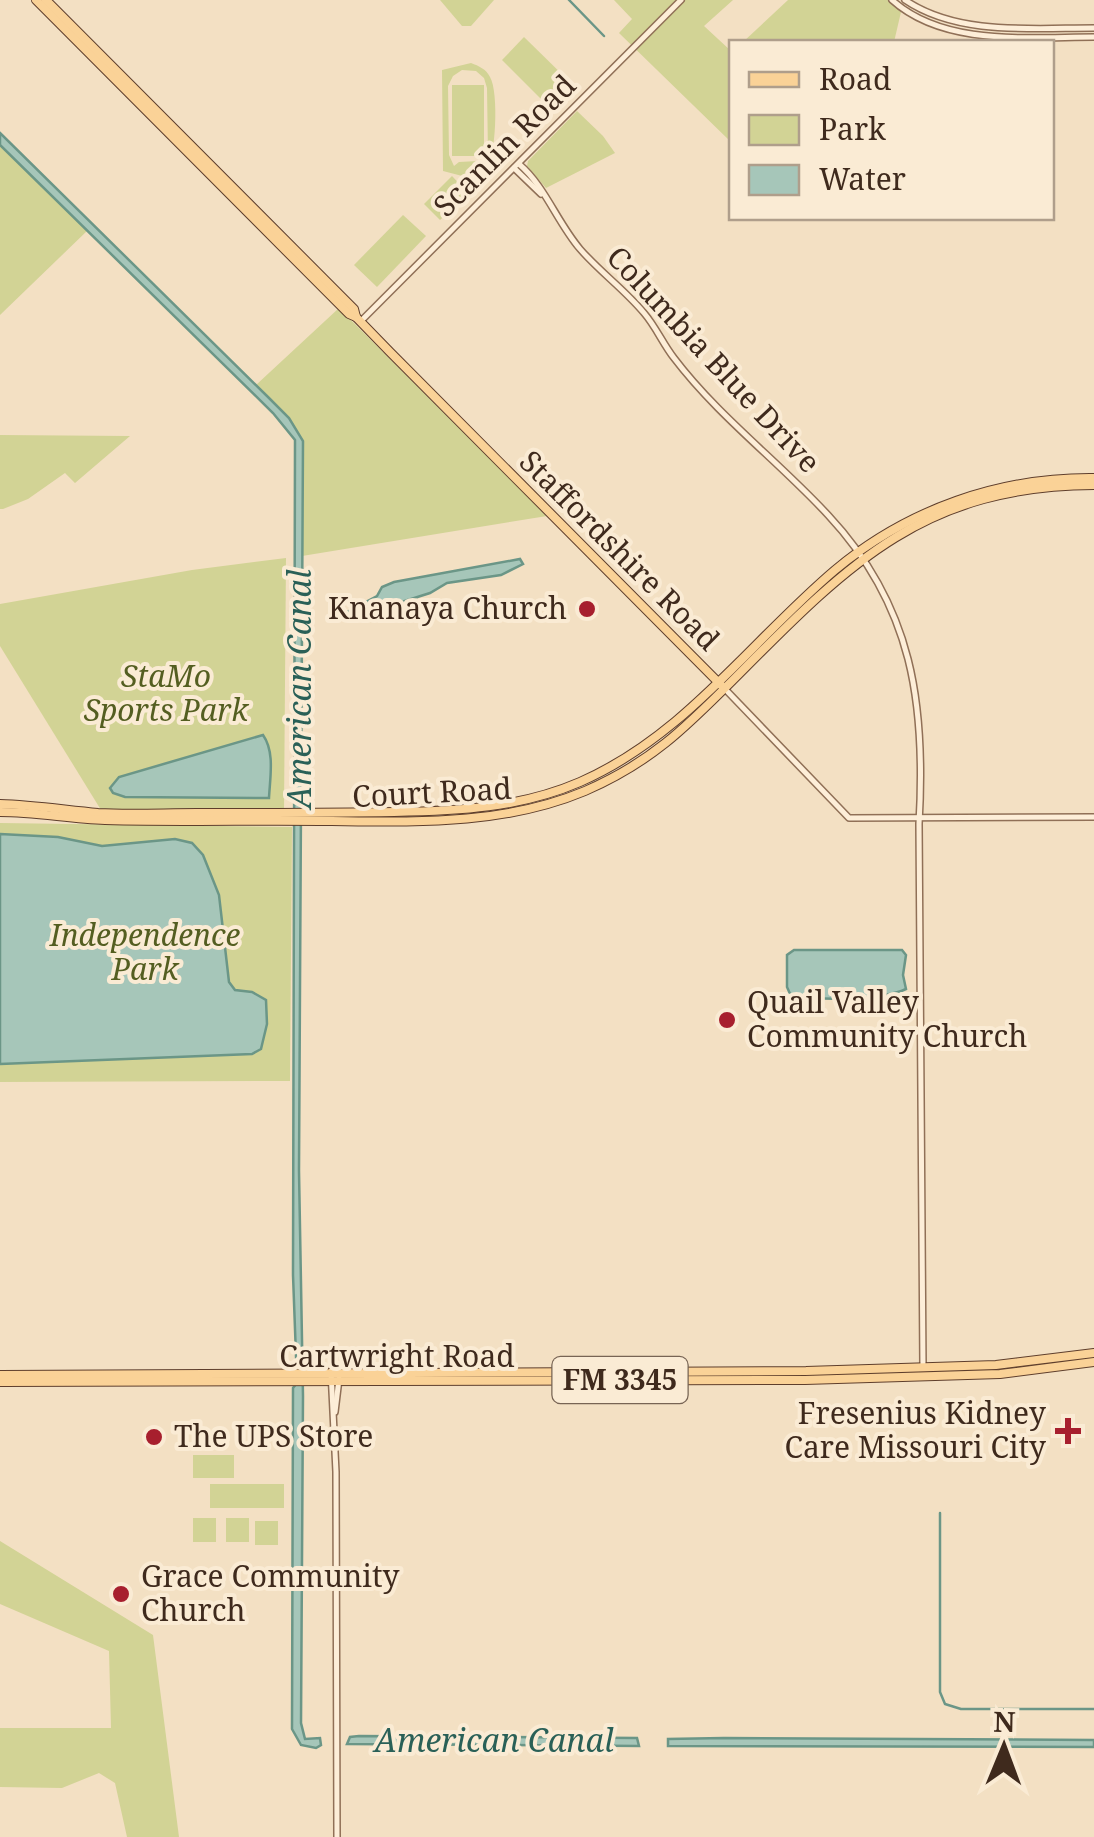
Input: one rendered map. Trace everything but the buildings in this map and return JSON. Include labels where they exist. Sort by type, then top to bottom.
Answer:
[{"type":"main road","name":"Staffordshire Road","points":[[36,0],[722,686]]},
{"type":"main road","name":"Staffordshire Road","points":[[46,0],[354,309],[358,319]]},
{"type":"main road","points":[[722,686],[859,555],[924,517],[1049,479],[1094,481]]},
{"type":"main road","name":"Court Road","points":[[554,797],[650,744],[722,686]]},
{"type":"main road","name":"Court Road","points":[[82,815],[303,817],[391,824],[506,816],[554,797],[589,789],[654,755],[722,686]]},
{"type":"main road","points":[[0,804],[82,815]]},
{"type":"main road","points":[[0,812],[82,815]]},
{"type":"main road","name":"Cartwright Road","points":[[1020,1367],[1094,1354]]},
{"type":"main road","name":"Cartwright Road","points":[[0,1378],[675,1376],[1094,1362]]},
{"type":"street","name":"Scanlin Road","points":[[358,319],[681,0]]},
{"type":"street","points":[[892,0],[922,19],[964,32],[1009,37],[1094,36]]},
{"type":"street","points":[[906,0],[936,15],[985,26],[1094,28]]},
{"type":"street","name":"Columbia Blue Drive","points":[[516,166],[582,251],[646,315],[673,357],[708,397],[829,516],[859,555],[896,618],[909,658],[921,721],[923,1370]]},
{"type":"street","name":"Staffordshire Road","points":[[722,686],[850,818],[919,817]]},
{"type":"street","points":[[919,817],[1094,817]]},
{"type":"street","points":[[335,1376],[337,1837]]},
{"type":"green space","points":[[440,0],[494,0],[471,26],[462,26]]},
{"type":"green space","points":[[614,0],[733,0],[704,26],[729,49],[729,140],[619,33],[632,19]]},
{"type":"green space","points":[[788,0],[888,0],[901,12],[894,40],[745,40]]},
{"type":"green space","points":[[524,37],[574,86],[551,109],[502,60]]},
{"type":"green space","points":[[471,63],[486,72],[493,85],[492,153],[486,171],[470,178],[443,171],[442,70]],"holes":[[[462,70],[476,71],[487,88],[488,155],[483,165],[478,161],[454,166],[449,155],[448,86]]]},
{"type":"green space","points":[[452,85],[484,85],[484,156],[452,156]]},
{"type":"green space","points":[[577,111],[615,153],[546,188],[527,166],[528,161]]},
{"type":"green space","points":[[0,145],[88,230],[0,315]]},
{"type":"green space","points":[[452,176],[468,193],[440,220],[424,204]]},
{"type":"green space","points":[[403,215],[426,236],[377,287],[354,265]]},
{"type":"green space","points":[[339,308],[547,516],[302,556],[303,441],[289,418],[256,385]]},
{"type":"green space","points":[[0,435],[130,436],[75,483],[65,473],[28,499],[0,509]]},
{"type":"green space","name":"StaMo Sports Park","points":[[286,558],[284,811],[101,810],[0,646],[0,604],[192,570]]},
{"type":"green space","name":"Independence Park","points":[[0,823],[292,827],[290,1081],[0,1082]]},
{"type":"green space","points":[[193,1455],[234,1455],[234,1478],[193,1478]]},
{"type":"green space","points":[[210,1484],[284,1484],[284,1508],[210,1508]]},
{"type":"green space","points":[[193,1518],[216,1518],[216,1542],[193,1542]]},
{"type":"green space","points":[[226,1518],[249,1518],[249,1542],[226,1542]]},
{"type":"green space","points":[[255,1521],[278,1521],[278,1545],[255,1545]]},
{"type":"green space","points":[[0,1541],[153,1635],[179,1837],[127,1837],[115,1783],[99,1773],[62,1788],[0,1787],[0,1728],[111,1728],[109,1651],[0,1604]]},
{"type":"water","name":"American Canal","points":[[0,133],[289,418],[303,441],[301,1723],[305,1739],[320,1738],[321,1745],[316,1748],[301,1745],[292,1729],[293,1388],[297,1383],[293,1275],[295,440],[273,413],[0,145]]},
{"type":"water","points":[[520,559],[523,564],[501,575],[447,583],[430,593],[348,619],[347,612],[394,582]]},
{"type":"water","points":[[263,735],[270,757],[269,798],[125,797],[110,788],[119,777]]},
{"type":"water","name":"Independence Park","points":[[0,834],[58,837],[102,846],[175,839],[192,843],[203,855],[219,895],[229,982],[235,990],[252,992],[266,1000],[267,1024],[261,1049],[252,1054],[0,1064]]},
{"type":"water","points":[[794,950],[902,950],[906,955],[906,989],[866,998],[791,996],[787,987],[787,955]]},
{"type":"water","name":"American Canal","points":[[350,1737],[637,1738],[639,1746],[347,1744]]},
{"type":"water","name":"American Canal","points":[[668,1739],[1094,1740],[1094,1747],[668,1746]]},
{"type":"waterway","points":[[569,0],[604,36]]},
{"type":"waterway","points":[[940,1513],[940,1692],[945,1704],[961,1709],[1094,1709]]},
{"type":"place","name":"Knanaya Church","points":[[587,609]]},
{"type":"place","name":"Quail Valley Community Church","points":[[727,1020]]},
{"type":"place","name":"Fresenius Kidney Care Missouri City","points":[[1068,1431]]},
{"type":"place","name":"The UPS Store","points":[[154,1437]]},
{"type":"place","name":"Grace Community Church","points":[[121,1594]]}]
